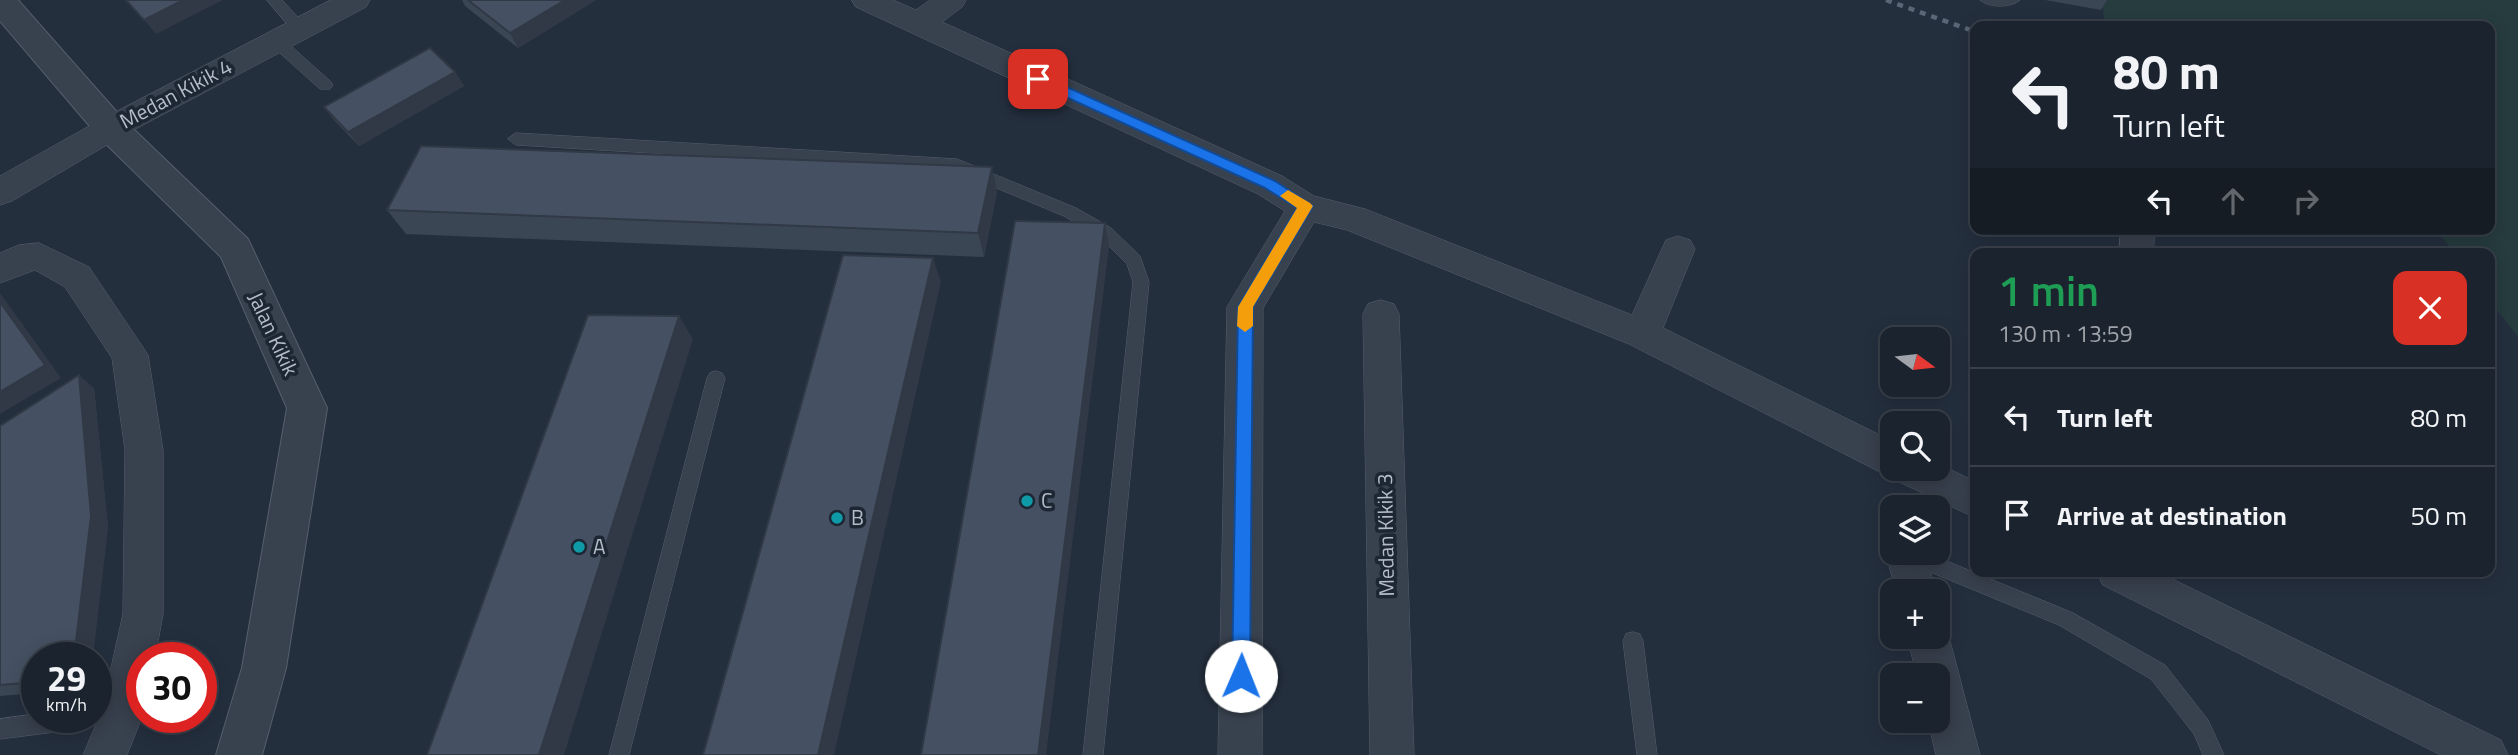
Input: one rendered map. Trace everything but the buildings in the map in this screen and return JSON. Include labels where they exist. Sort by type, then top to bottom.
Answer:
[{"type":"street","name":"Medan Kikik 4","points":[[0,192],[111,128],[355,0]]},
{"type":"street","points":[[867,0],[1270,185],[1305,206],[1353,218],[1642,334],[1880,453]]},
{"type":"street","points":[[919,23],[951,0]]},
{"type":"street","name":"Jalan Kikik","points":[[3,7],[111,128],[235,249],[307,408],[264,668],[239,755]]},
{"type":"street","points":[[1240,755],[1245,307],[1305,206]]},
{"type":"street","points":[[1642,334],[1678,249]]},
{"type":"street","points":[[0,269],[19,259],[39,256],[77,277],[130,355],[145,450],[143,614],[112,689]]},
{"type":"street","name":"Medan Kikik 3","points":[[1381,314],[1392,755]]},
{"type":"street","points":[[1935,481],[1970,498]]},
{"type":"street","points":[[2127,577],[2486,755]]},
{"type":"street","points":[[1931,649],[1958,755]]},
{"type":"street","points":[[103,733],[105,755]]},
{"type":"lane","points":[[274,0],[288,35],[325,85]]},
{"type":"lane","points":[[1987,0],[2013,0]]},
{"type":"lane","points":[[516,139],[957,166],[1070,212],[1105,232],[1133,261],[1141,282],[1093,755]]},
{"type":"lane","points":[[619,755],[716,378]]},
{"type":"lane","points":[[1933,565],[2066,619],[2158,672],[2201,727],[2214,755]]},
{"type":"lane","points":[[1633,641],[1647,755]]},
{"type":"lane","points":[[0,729],[21,726]]},
{"type":"green space","points":[[2102,0],[2518,0],[2518,337],[2495,307],[2495,248],[2450,248],[2441,235],[2495,235],[2495,21],[2104,21]]},
{"type":"railway","points":[[1886,0],[1970,30]]},
{"type":"slow traffic","points":[[1245,326],[1245,307],[1305,206],[1288,196]]},
{"type":"place","name":"C","points":[[1027,501]]},
{"type":"place","name":"B","points":[[837,518]]},
{"type":"place","name":"A","points":[[579,547]]},
{"type":"route","points":[[1038,79],[1270,185],[1305,206],[1245,307],[1241,676]]}]
